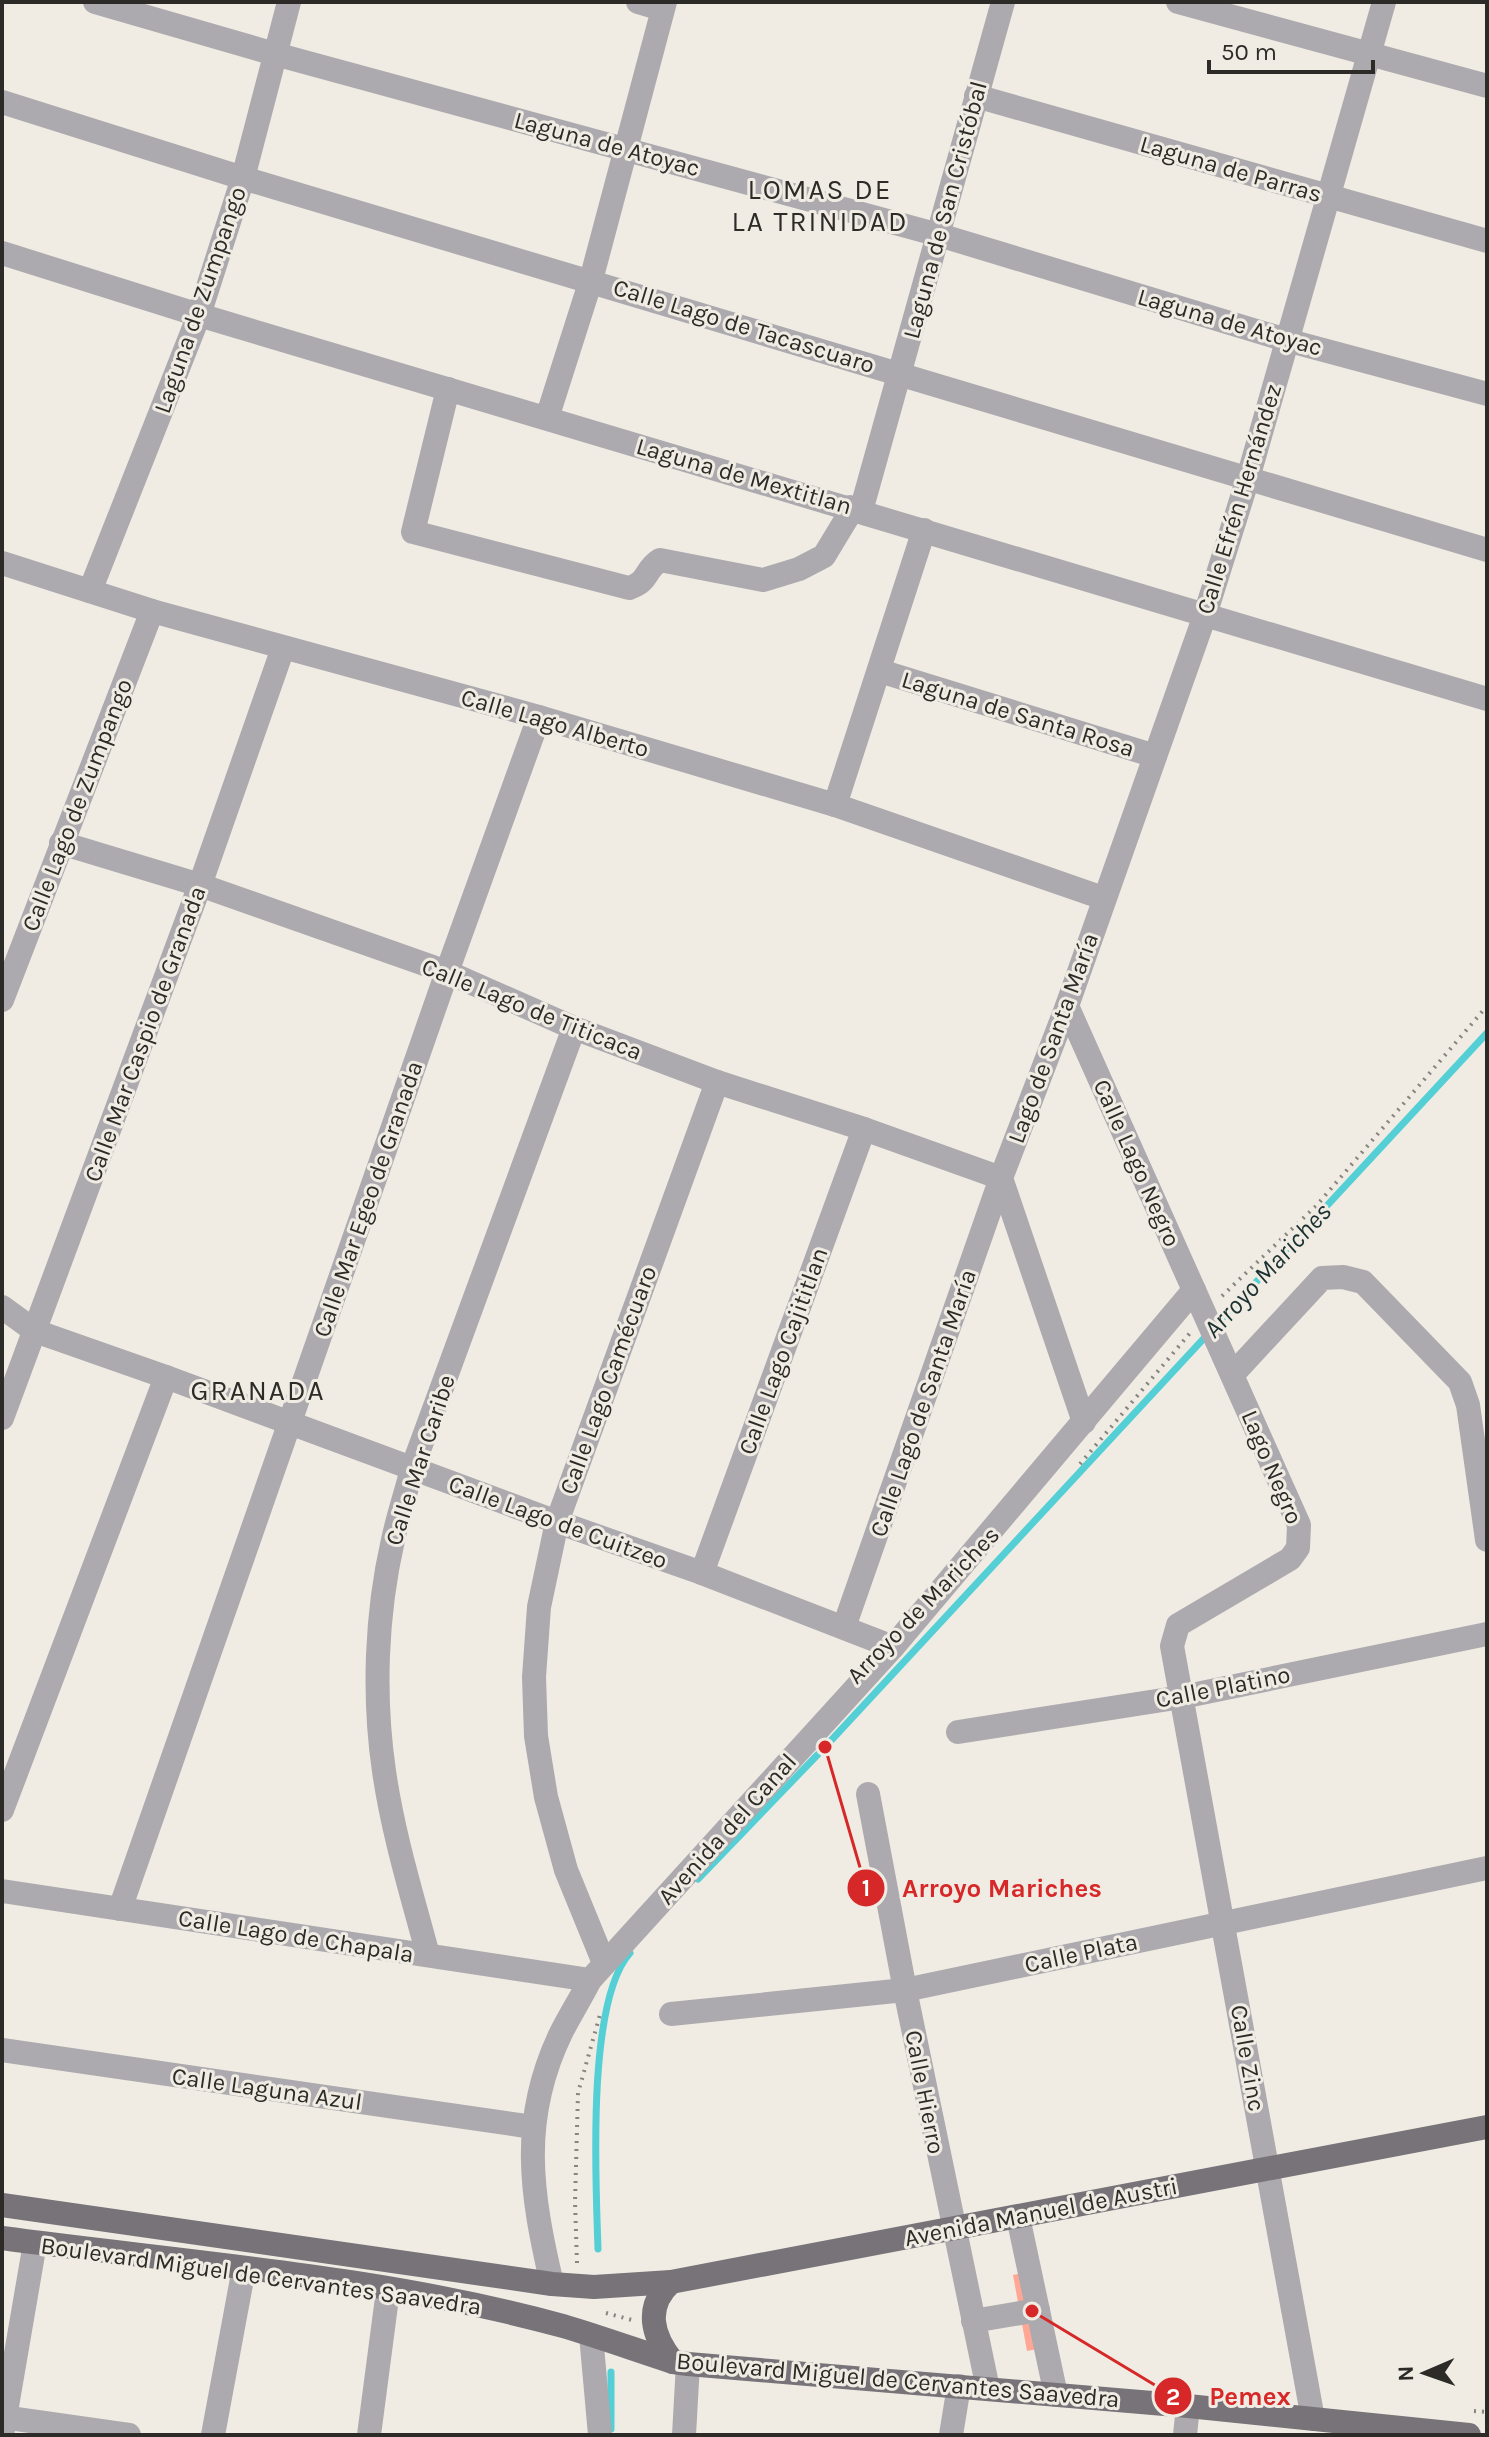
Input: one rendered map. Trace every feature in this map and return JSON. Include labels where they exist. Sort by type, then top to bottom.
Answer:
[{"type":"main road","name":"Avenida Manuel de Austri","points":[[586,2287],[671,2282],[1487,2127]]},
{"type":"main road","name":"Boulevard Miguel de Cervantes Saavedra","points":[[2,2205],[586,2287]]},
{"type":"main road","name":"Boulevard Miguel de Cervantes Saavedra","points":[[2,2238],[244,2268],[388,2290],[563,2326],[680,2363],[1188,2406],[1434,2434],[1469,2435]]},
{"type":"main road","points":[[671,2282],[658,2297],[653,2327],[662,2349],[680,2363]]},
{"type":"main road","points":[[552,2284],[563,2326]]},
{"type":"street","name":"Laguna de Atoyac","points":[[95,2],[939,235],[1286,340],[1487,394]]},
{"type":"street","name":"Laguna de Zumpango","points":[[90,591],[199,315],[243,178],[289,2]]},
{"type":"street","points":[[547,418],[591,280],[664,5],[638,2]]},
{"type":"street","name":"Laguna de San Cristóbal","points":[[448,389],[413,532],[629,588],[641,583],[653,564],[660,560],[763,580],[799,569],[824,556],[856,509],[900,372],[1003,2]]},
{"type":"street","points":[[1178,2],[1487,86]]},
{"type":"street","name":"Calle Efrén Hernández","points":[[1103,898],[1205,615],[1248,478],[1384,2]]},
{"type":"street","name":"Laguna de Parras","points":[[976,96],[1487,241]]},
{"type":"street","name":"Calle Lago de Tacascuaro","points":[[2,102],[243,178],[1487,550]]},
{"type":"street","name":"Laguna de Mextitlan","points":[[2,253],[199,315],[1487,699]]},
{"type":"street","points":[[835,805],[924,530]]},
{"type":"street","name":"Calle Lago Alberto","points":[[2,563],[152,611],[539,717],[835,805],[1103,898]]},
{"type":"street","name":"Calle Lago de Zumpango","points":[[2,1000],[152,611]]},
{"type":"street","name":"Calle Mar Caspio de Granada","points":[[2,1418],[200,885],[283,648]]},
{"type":"street","name":"Laguna de Santa Rosa","points":[[880,671],[1155,756]]},
{"type":"street","name":"Calle Mar Egeo de Granada","points":[[120,1909],[539,717]]},
{"type":"street","name":"Calle Lago de Titicaca","points":[[61,843],[200,885],[447,972],[574,1028],[717,1082],[864,1129],[1001,1178]]},
{"type":"street","name":"Lago de Santa María","points":[[1001,1178],[1067,1006],[1103,898]]},
{"type":"street","name":"Calle Lago Negro","points":[[1067,1006],[1207,1316]]},
{"type":"street","name":"Calle Mar Caribe","points":[[428,1955],[399,1850],[384,1769],[378,1676],[383,1593],[412,1469],[574,1028]]},
{"type":"street","name":"Calle Lago Camécuaro","points":[[597,1971],[546,1797],[536,1736],[534,1677],[539,1607],[557,1522],[717,1082]]},
{"type":"street","name":"Calle Lago Cajititlan","points":[[702,1573],[864,1129]]},
{"type":"street","points":[[1001,1178],[1084,1422]]},
{"type":"street","name":"Calle Lago de Santa María","points":[[844,1627],[1001,1178]]},
{"type":"street","points":[[1233,1374],[1322,1278],[1343,1277],[1363,1282],[1460,1382],[1468,1405],[1487,1540]]},
{"type":"street","name":"Avenida del Canal","points":[[552,2284],[532,2186],[533,2127],[560,2036],[597,1971],[893,1647],[1194,1290]]},
{"type":"street","name":"Calle Lago de Cuitzeo","points":[[2,1307],[35,1331],[702,1573],[893,1647]]},
{"type":"street","name":"Lago Negro","points":[[1182,1697],[1172,1646],[1178,1625],[1290,1559],[1298,1548],[1301,1536],[1295,1514],[1207,1316]]},
{"type":"street","points":[[2,1810],[166,1377]]},
{"type":"street","name":"Calle Platino","points":[[958,1732],[1182,1697],[1487,1634]]},
{"type":"street","name":"Calle Zinc","points":[[1182,1697],[1313,2419]]},
{"type":"street","name":"Calle Hierro","points":[[868,1794],[953,2229],[988,2389]]},
{"type":"street","name":"Calle Plata","points":[[671,2014],[905,1990],[1487,1868]]},
{"type":"street","name":"Calle Lago de Chapala","points":[[2,1891],[428,1955],[597,1971]]},
{"type":"street","name":"Calle Laguna Azul","points":[[2,2050],[533,2127]]},
{"type":"street","points":[[1018,2217],[1056,2395]]},
{"type":"street","points":[[35,2243],[3,2423],[129,2435]]},
{"type":"street","points":[[213,2435],[244,2268]]},
{"type":"street","points":[[369,2435],[388,2290]]},
{"type":"street","points":[[973,2321],[1038,2310]]},
{"type":"street","points":[[591,2335],[600,2435]]},
{"type":"street","points":[[680,2363],[684,2435]]},
{"type":"street","points":[[951,2435],[959,2386]]},
{"type":"street","points":[[1185,2435],[1188,2406]]},
{"type":"path","points":[[1077,1467],[1207,1316],[1317,1205],[1487,1006]]},
{"type":"path","points":[[586,2287],[575,2202],[578,2093],[604,2001]]},
{"type":"building","points":[[1038,2270],[1052,2346],[1027,2351],[1013,2275]]},
{"type":"waterway","name":"Arroyo Mariches","points":[[698,1879],[825,1747],[1487,1033]]},
{"type":"waterway","name":"Arroyo Mariches","points":[[598,2249],[596,2140],[600,2051],[606,2011],[616,1977],[630,1953]]},
{"type":"waterway","name":"Arroyo Mariches","points":[[611,2372],[611,2429]]},
{"type":"place","name":"Arroyo Mariches","points":[[825,1747]]},
{"type":"place","name":"Pemex","points":[[1032,2311]]},
{"type":"district","name":"LOMAS DE LA TRINIDAD","points":[[820,205]]},
{"type":"district","name":"GRANADA","points":[[258,1390]]}]
